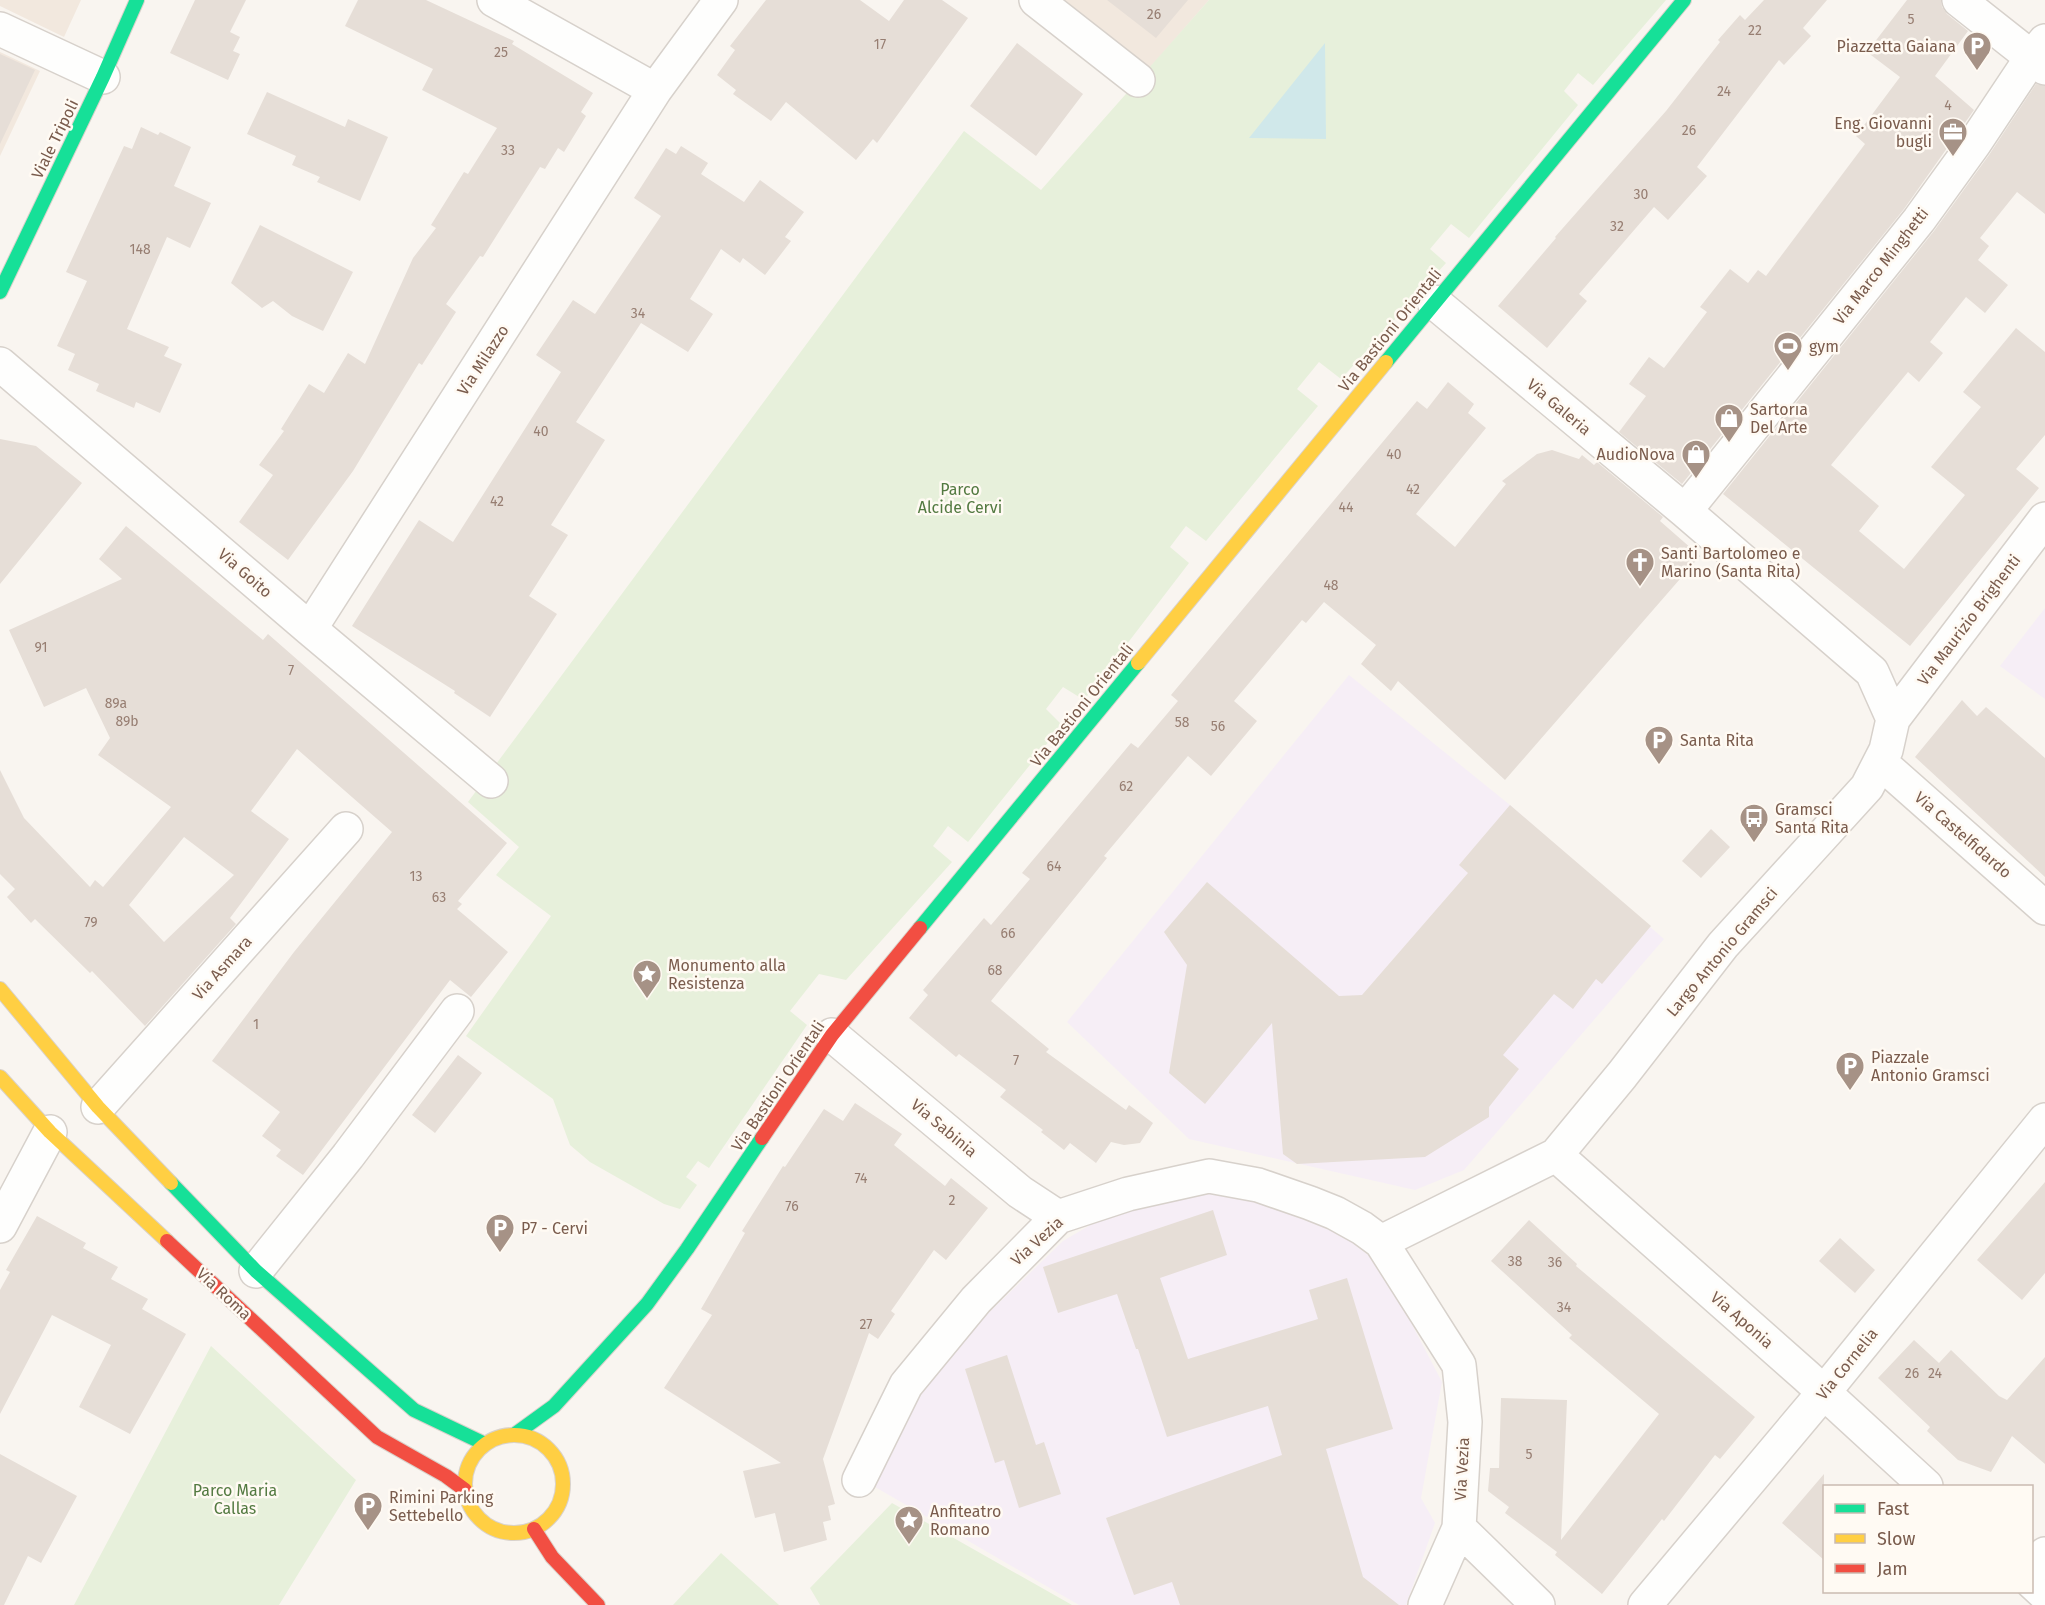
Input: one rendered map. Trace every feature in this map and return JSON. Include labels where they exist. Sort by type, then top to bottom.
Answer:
[{"type":"street","name":"Viale Tripoli","points":[[0,292],[103,77],[137,0]]},
{"type":"street","points":[[494,0],[655,90]]},
{"type":"street","name":"Via Milazzo","points":[[310,629],[655,90],[721,0]]},
{"type":"street","points":[[1036,0],[1138,80]]},
{"type":"street","name":"Via Bastioni Orientali","points":[[514,1435],[554,1406],[647,1304],[832,1035],[1684,0]]},
{"type":"street","points":[[1959,0],[2041,55]]},
{"type":"street","points":[[0,29],[103,77]]},
{"type":"street","name":"Via Marco Minghetti","points":[[1685,511],[1919,220],[2041,55]]},
{"type":"street","name":"Via Galeria","points":[[1434,302],[1685,511],[1872,672],[1887,744]]},
{"type":"street","name":"Via Goito","points":[[0,364],[491,780]]},
{"type":"street","name":"Via Maurizio Brighenti","points":[[1887,744],[2045,519]]},
{"type":"street","name":"Via Castelfidardo","points":[[1887,744],[2045,908]]},
{"type":"street","name":"Largo Antonio Gramsci","points":[[1556,1155],[1622,1075],[1723,945],[1867,787],[1887,744]]},
{"type":"street","name":"Via Asmara","points":[[98,1107],[346,829]]},
{"type":"street","points":[[0,989],[98,1107],[256,1271],[414,1410],[485,1444]]},
{"type":"street","points":[[256,1271],[348,1156],[457,1011]]},
{"type":"street","name":"Via Sabinia","points":[[832,1035],[1020,1192],[1059,1218]]},
{"type":"street","name":"Via Roma","points":[[0,1077],[50,1132],[377,1437],[446,1476],[465,1490]]},
{"type":"street","name":"Via Cornelia","points":[[1645,1605],[1824,1392],[2045,1120]]},
{"type":"street","points":[[0,1226],[50,1132]]},
{"type":"street","points":[[1381,1242],[1556,1155]]},
{"type":"street","name":"Via Aponia","points":[[1556,1155],[1824,1392],[1925,1485]]},
{"type":"street","name":"Via Vezia","points":[[859,1480],[906,1385],[976,1300],[1059,1218],[1128,1194],[1209,1176],[1258,1185],[1335,1213],[1381,1242],[1459,1365],[1465,1422],[1459,1528],[1425,1605]]},
{"type":"street","points":[[514,1435],[539,1441],[549,1449],[562,1471],[563,1484],[561,1498],[555,1511],[546,1521],[534,1529],[516,1533],[498,1531],[482,1522],[471,1508],[465,1490],[465,1476],[476,1453],[485,1444],[499,1437],[514,1435]]},
{"type":"street","points":[[1459,1528],[1539,1605]]},
{"type":"street","points":[[534,1529],[552,1557],[598,1605]]},
{"type":"street","points":[[2033,1567],[2045,1554]]},
{"type":"street","points":[[2033,1584],[2045,1594]]},
{"type":"shaded area","points":[[0,0],[81,0],[64,37],[0,6]]},
{"type":"shaded area","points":[[1057,0],[1209,0],[1148,70]]},
{"type":"shaded area","points":[[0,52],[40,71],[0,156]]},
{"type":"shaded area","points":[[2045,608],[2045,699],[2000,666]]},
{"type":"shaded area","points":[[1349,675],[1510,805],[1664,939],[1464,1170],[1415,1190],[1189,1139],[1067,1022]]},
{"type":"shaded area","points":[[1210,1182],[1320,1215],[1382,1267],[1442,1382],[1421,1498],[1435,1523],[1406,1605],[1079,1605],[863,1480],[908,1391],[1063,1241],[1123,1206]]},
{"type":"green space","name":"Parco Alcide Cervi","points":[[1209,0],[1666,0],[1593,85],[1578,73],[1564,91],[1578,105],[1469,238],[1451,224],[1430,249],[1446,263],[1341,379],[1319,362],[1297,389],[1318,406],[1206,541],[1186,526],[1170,547],[1189,563],[1084,700],[1063,687],[1046,709],[1062,725],[968,842],[948,826],[933,846],[952,862],[846,980],[819,974],[790,1011],[807,1025],[709,1168],[698,1161],[686,1177],[697,1185],[680,1209],[664,1204],[590,1162],[570,1145],[553,1099],[466,1036],[551,916],[496,875],[519,847],[468,802],[964,131],[1041,190]]},
{"type":"green space","name":"Parco Maria Callas","points":[[211,1346],[356,1480],[279,1605],[74,1605]]},
{"type":"green space","name":"Anfiteatro Romano","points":[[892,1503],[1072,1605],[820,1605],[810,1588]]},
{"type":"green space","points":[[721,1553],[779,1605],[673,1605]]},
{"type":"water","points":[[1325,43],[1326,139],[1249,138]]},
{"type":"building","points":[[195,0],[246,0],[230,32],[240,37],[233,51],[240,54],[228,80],[170,53]]},
{"type":"building","points":[[358,0],[426,0],[514,41],[512,44],[593,93],[581,112],[586,116],[564,152],[558,148],[545,169],[540,167],[483,257],[480,256],[446,304],[456,312],[422,365],[419,363],[353,471],[288,560],[239,522],[273,475],[259,465],[284,431],[281,429],[309,384],[324,393],[348,353],[365,364],[413,258],[436,228],[431,225],[464,172],[468,174],[497,128],[422,90],[433,69],[345,26]]},
{"type":"building","points":[[766,0],[860,0],[889,21],[904,0],[942,0],[968,18],[877,143],[873,139],[856,160],[786,102],[771,121],[733,94],[736,90],[717,75],[735,50],[730,46]]},
{"type":"building","points":[[1107,0],[1188,0],[1156,38]]},
{"type":"building","points":[[1764,0],[1827,0],[1803,28],[1811,36],[1784,65],[1779,60],[1697,167],[1707,176],[1668,220],[1654,207],[1579,294],[1587,301],[1547,348],[1498,306],[1555,237],[1666,111],[1720,42],[1718,40],[1740,15],[1745,20]]},
{"type":"building","points":[[1907,0],[1941,0],[1942,7],[1947,14],[1968,31],[1935,76],[1974,110],[1904,209],[1682,484],[1619,432],[1646,396],[1629,384],[1649,357],[1664,368],[1707,312],[1700,307],[1730,269],[1748,283],[1758,270],[1766,276],[1865,144],[1856,136],[1900,77],[1867,52]]},
{"type":"building","points":[[1017,43],[1083,94],[1036,156],[970,106]]},
{"type":"building","points":[[0,54],[35,70],[0,144]]},
{"type":"building","points":[[2036,84],[2045,86],[2045,214],[2017,192],[1980,238],[1989,246],[1978,260],[2008,285],[1985,313],[1966,297],[1930,342],[1943,353],[1919,382],[1908,372],[1831,465],[1879,506],[1859,531],[1904,569],[1965,495],[1931,467],[1981,407],[1963,392],[2016,328],[2045,352],[2045,435],[2016,469],[2039,488],[1910,646],[1723,494],[1934,231],[1989,155]]},
{"type":"building","points":[[267,92],[345,127],[348,119],[388,137],[360,201],[317,182],[320,177],[292,165],[296,156],[247,134]]},
{"type":"building","points":[[141,127],[158,135],[160,132],[191,147],[174,186],[211,203],[190,248],[167,237],[127,329],[169,347],[164,356],[182,364],[160,413],[136,402],[134,408],[96,391],[99,384],[68,370],[75,354],[57,346],[87,281],[66,272],[124,146],[132,149]]},
{"type":"building","points":[[681,146],[708,163],[701,174],[744,202],[760,180],[804,212],[785,237],[791,241],[765,275],[743,258],[740,263],[721,249],[690,299],[713,314],[688,352],[641,323],[576,422],[605,440],[551,525],[568,535],[529,596],[557,614],[490,717],[454,693],[455,691],[352,626],[419,520],[453,542],[561,372],[536,355],[573,300],[595,314],[661,216],[634,198],[666,148],[676,154]]},
{"type":"building","points":[[260,225],[353,272],[323,331],[292,316],[273,301],[262,308],[231,283]]},
{"type":"building","points":[[1448,382],[1474,404],[1468,413],[1486,428],[1416,514],[1455,547],[1506,484],[1502,481],[1537,454],[1552,450],[1579,459],[1582,455],[1594,465],[1597,462],[1663,517],[1660,521],[1700,556],[1505,780],[1398,681],[1391,691],[1361,664],[1376,645],[1324,602],[1306,623],[1302,620],[1234,701],[1257,721],[1211,776],[1188,756],[1104,856],[1107,858],[991,1001],[1049,1049],[1046,1052],[1126,1110],[1129,1105],[1153,1123],[1140,1143],[1124,1145],[1111,1142],[1096,1163],[1070,1143],[1064,1150],[1041,1132],[1043,1130],[1000,1097],[1006,1090],[959,1054],[956,1057],[909,1018],[928,995],[923,990],[984,918],[991,925],[1030,879],[1022,873],[1131,743],[1138,748],[1178,701],[1171,695],[1417,401],[1427,409]]},
{"type":"building","points":[[0,439],[36,446],[82,483],[0,584]]},
{"type":"building","points":[[126,526],[263,640],[268,634],[507,843],[458,901],[462,904],[457,909],[508,952],[471,997],[450,980],[303,1175],[276,1156],[281,1150],[262,1136],[280,1112],[212,1061],[294,952],[392,832],[297,749],[251,811],[289,839],[230,918],[236,924],[145,1026],[92,971],[90,973],[35,919],[31,923],[7,897],[15,889],[0,874],[0,770],[24,818],[90,887],[95,880],[103,887],[171,807],[98,755],[110,738],[86,688],[44,707],[9,630],[122,579],[99,559]],"holes":[[[184,837],[234,875],[164,942],[129,905]]]},
{"type":"building","points":[[1962,700],[1977,716],[1986,707],[2045,758],[2045,877],[1915,757]]},
{"type":"building","points":[[1510,805],[1651,926],[1602,984],[1596,979],[1573,1009],[1554,994],[1503,1055],[1519,1069],[1489,1107],[1489,1117],[1425,1157],[1297,1164],[1283,1154],[1272,1023],[1205,1104],[1169,1073],[1187,965],[1164,932],[1207,882],[1339,996],[1362,995],[1468,873],[1459,865]]},
{"type":"building","points":[[1711,829],[1730,847],[1701,878],[1682,861]]},
{"type":"building","points":[[458,1055],[482,1073],[435,1133],[412,1115]]},
{"type":"building","points":[[855,1103],[902,1134],[894,1145],[945,1186],[951,1178],[988,1208],[946,1260],[934,1250],[891,1311],[895,1314],[878,1339],[869,1333],[823,1459],[835,1504],[828,1506],[831,1520],[823,1522],[827,1540],[784,1552],[775,1513],[755,1518],[743,1471],[781,1463],[664,1388],[712,1315],[701,1309],[745,1233],[742,1231],[783,1166],[785,1167],[824,1109],[843,1121]]},
{"type":"building","points":[[2045,1182],[2045,1273],[2022,1300],[1977,1260]]},
{"type":"building","points":[[1213,1210],[1227,1255],[1160,1278],[1188,1359],[1318,1319],[1309,1290],[1347,1278],[1393,1429],[1326,1449],[1363,1577],[1399,1605],[1180,1605],[1172,1582],[1134,1595],[1106,1518],[1282,1455],[1268,1406],[1167,1437],[1117,1294],[1058,1313],[1043,1267]]},
{"type":"building","points":[[37,1216],[86,1243],[83,1248],[118,1267],[111,1279],[148,1299],[142,1309],[186,1334],[130,1434],[79,1407],[111,1345],[52,1315],[0,1414],[0,1290],[10,1272],[6,1270]]},
{"type":"building","points":[[1529,1220],[1577,1264],[1576,1266],[1755,1417],[1720,1459],[1715,1455],[1664,1521],[1662,1519],[1602,1594],[1555,1555],[1557,1552],[1505,1513],[1509,1507],[1488,1491],[1490,1468],[1499,1468],[1501,1398],[1567,1400],[1561,1540],[1659,1414],[1569,1338],[1572,1335],[1491,1261]]},
{"type":"building","points":[[1840,1238],[1875,1270],[1855,1293],[1819,1261]]},
{"type":"building","points":[[1914,1340],[1939,1363],[1951,1350],[1999,1396],[2007,1400],[2045,1357],[2045,1464],[2012,1436],[1991,1472],[1958,1460],[1927,1431],[1930,1427],[1878,1378]]},
{"type":"building","points":[[1007,1355],[1036,1445],[1044,1442],[1061,1494],[1019,1508],[1004,1460],[995,1463],[965,1369]]},
{"type":"building","points":[[0,1454],[77,1496],[41,1563],[28,1556],[4,1605],[0,1605]]},
{"type":"building","points":[[1824,1474],[1823,1559],[1782,1523]]},
{"type":"traffic: fast","points":[[0,292],[103,77],[137,0]]},
{"type":"traffic: fast","points":[[1386,362],[1684,0]]},
{"type":"traffic: fast","points":[[920,928],[1138,663]]},
{"type":"traffic: fast","points":[[514,1435],[554,1406],[647,1304],[762,1138]]},
{"type":"traffic: fast","points":[[171,1183],[256,1271],[414,1410],[485,1444]]},
{"type":"traffic: slow","points":[[1138,663],[1386,362]]},
{"type":"traffic: slow","points":[[0,989],[98,1107],[171,1183]]},
{"type":"traffic: slow","points":[[0,1077],[50,1132],[167,1241]]},
{"type":"traffic: slow","points":[[514,1435],[533,1439],[549,1449],[559,1465],[563,1484],[559,1503],[549,1519],[533,1529],[514,1533],[495,1529],[479,1519],[469,1503],[465,1484],[469,1465],[479,1449],[495,1439],[514,1435]]},
{"type":"traffic: jam","points":[[762,1138],[832,1035],[920,928]]},
{"type":"traffic: jam","points":[[167,1241],[377,1437],[446,1476],[465,1490]]},
{"type":"traffic: jam","points":[[534,1529],[552,1557],[598,1605]]},
{"type":"place","name":"Piazzetta Gaiana","points":[[1977,72]]},
{"type":"place","name":"Eng. Giovanni bugli","points":[[1953,158]]},
{"type":"place","name":"gym","points":[[1788,372]]},
{"type":"place","name":"Sartorıa Del Arte","points":[[1729,444]]},
{"type":"place","name":"AudioNova","points":[[1696,480]]},
{"type":"place","name":"Santi Bartolomeo e Marino (Santa Rita)","points":[[1640,588]]},
{"type":"place","name":"Santa Rita","points":[[1659,766]]},
{"type":"place","name":"Gramsci Santa Rita","points":[[1754,844]]},
{"type":"place","name":"Monumento alla Resistenza","points":[[647,1000]]},
{"type":"place","name":"Piazzale Antonio Gramsci","points":[[1850,1092]]},
{"type":"place","name":"P7 - Cervi","points":[[500,1254]]},
{"type":"place","name":"Rimini Parking Settebello","points":[[368,1532]]},
{"type":"place","name":"Anfiteatro Romano","points":[[909,1546]]}]
